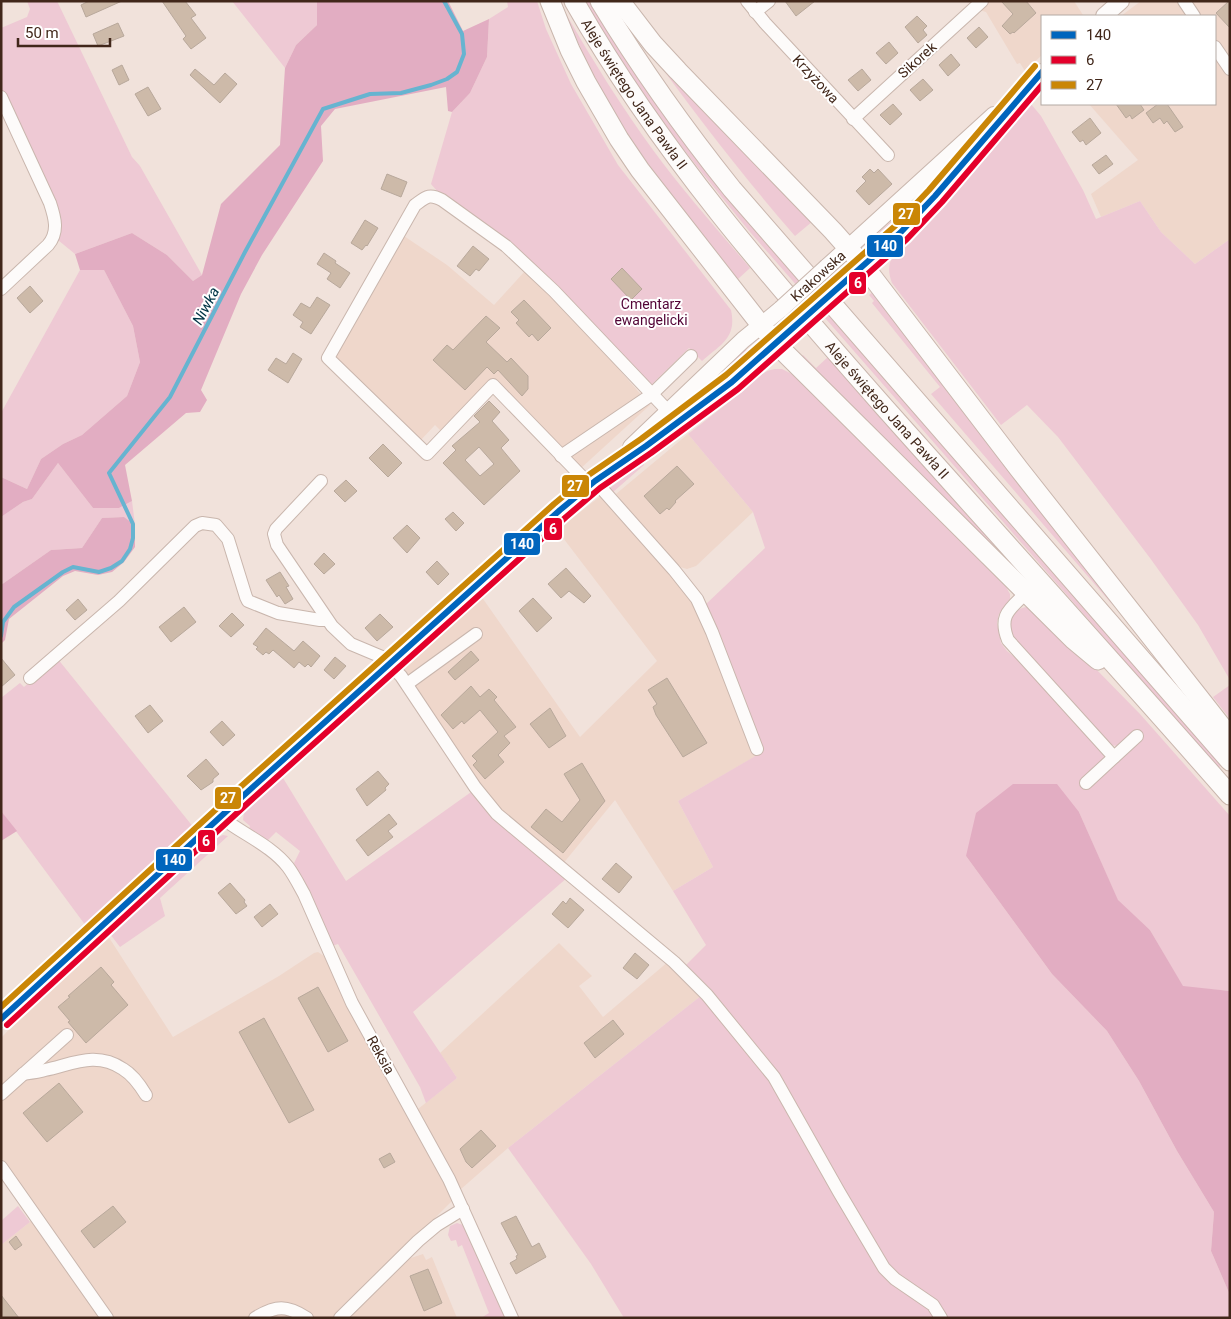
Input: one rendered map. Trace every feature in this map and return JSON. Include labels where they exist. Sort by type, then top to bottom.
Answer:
[{"type":"highway","points":[[550,1],[570,50],[619,139],[645,177],[775,343],[1074,640],[1154,709]]},
{"type":"highway","name":"Aleje świętego Jana Pawła II","points":[[574,1],[597,40],[674,156],[717,212],[826,341],[1230,795]]},
{"type":"highway","name":"Aleje świętego Jana Pawła II","points":[[600,1],[662,96],[732,189],[1230,761]]},
{"type":"highway","points":[[620,1],[653,44],[849,248],[864,266],[1019,469],[1230,737]]},
{"type":"main road","points":[[1105,15],[1121,1]]},
{"type":"main road","name":"Krakowska","points":[[1,1019],[221,817],[592,483],[761,325],[849,248],[1041,73]]},
{"type":"main road","name":"Krakowska","points":[[592,483],[708,400],[864,266],[901,232],[935,196],[1041,73]]},
{"type":"street","name":"Krzyżowa","points":[[747,1],[755,12],[888,155]]},
{"type":"street","points":[[755,12],[769,1]]},
{"type":"street","name":"Sikorek","points":[[853,119],[982,1]]},
{"type":"street","points":[[1184,1],[1193,15]]},
{"type":"street","points":[[1216,48],[1230,69]]},
{"type":"street","points":[[1,97],[50,203],[54,218],[53,238],[1,289]]},
{"type":"street","points":[[668,411],[554,291],[506,246],[434,196],[426,197],[415,206],[328,358],[427,454],[493,386],[561,456],[592,483],[674,570],[697,600],[712,632],[756,749]]},
{"type":"street","points":[[561,456],[651,395],[691,356]]},
{"type":"street","points":[[321,481],[276,529],[274,534],[277,545],[326,620],[351,644],[382,657],[390,664],[407,684],[475,787],[497,814],[674,962],[707,995],[774,1077],[884,1268],[895,1279],[933,1306],[941,1318]]},
{"type":"street","points":[[30,678],[119,601],[195,526],[202,523],[216,525],[228,539],[248,601],[278,613],[326,620]]},
{"type":"street","points":[[1027,592],[1008,612],[1004,620],[1004,630],[1008,640],[1015,650],[1114,757]]},
{"type":"street","points":[[407,684],[476,634]]},
{"type":"street","points":[[1086,783],[1137,736]]},
{"type":"street","name":"Reksia","points":[[221,817],[260,843],[287,865],[296,879],[352,1003],[449,1179],[512,1318]]},
{"type":"street","points":[[1,1094],[67,1035]]},
{"type":"street","points":[[23,1074],[46,1070],[84,1059],[101,1060],[125,1069],[146,1094]]},
{"type":"street","points":[[1,1167],[107,1318]]},
{"type":"street","points":[[340,1318],[418,1241],[437,1225],[463,1209]]},
{"type":"street","points":[[96,1302],[99,1318]]},
{"type":"street","points":[[255,1318],[273,1309],[280,1308],[291,1309],[307,1318]]},
{"type":"shaded area","points":[[317,1],[448,1],[463,31],[489,19],[487,57],[470,93],[452,112],[448,111],[446,87],[335,109],[321,126],[323,161],[262,255],[241,294],[201,390],[207,400],[200,412],[186,413],[125,465],[132,501],[119,508],[93,508],[58,463],[32,499],[23,502],[1,517],[1,477],[27,489],[41,459],[63,444],[82,435],[127,396],[140,362],[133,326],[104,270],[80,270],[75,254],[132,233],[167,255],[193,281],[202,275],[221,204],[280,145],[285,68],[296,45],[317,25]]},
{"type":"shaded area","points":[[989,1],[1074,1],[1083,15],[1041,15],[1041,56],[1025,71],[1020,63],[1017,64],[986,12],[979,10]]},
{"type":"shaded area","points":[[1141,1],[1179,1],[1188,15],[1122,15]]},
{"type":"shaded area","points":[[1188,1],[1230,1],[1230,64],[1216,43],[1216,15],[1197,15]]},
{"type":"shaded area","points":[[1216,54],[1230,75],[1230,239],[1195,264],[1161,232],[1140,201],[1101,217],[1091,194],[1138,160],[1090,105],[1216,105]]},
{"type":"shaded area","points":[[401,234],[447,265],[494,305],[525,271],[569,312],[650,405],[580,469],[494,381],[442,432],[435,425],[419,442],[334,359]]},
{"type":"shaded area","points":[[688,434],[753,512],[696,566],[687,569],[673,562],[616,494]]},
{"type":"shaded area","points":[[602,495],[671,572],[693,603],[705,626],[756,756],[678,801],[713,867],[673,891],[615,800],[562,865],[499,811],[401,669],[481,596],[580,737],[657,661],[557,530]]},
{"type":"shaded area","points":[[124,517],[135,525],[135,547],[124,562],[112,572],[98,575],[75,571],[63,576],[9,619],[5,640],[1,644],[1,585],[51,550],[82,548],[102,518]]},
{"type":"shaded area","points":[[1013,784],[1057,784],[1079,812],[1118,900],[1150,930],[1183,986],[1230,991],[1230,1295],[1211,1251],[1214,1212],[1177,1151],[1139,1081],[1107,1031],[1052,974],[966,856],[976,813]]},
{"type":"shaded area","points":[[1,811],[17,831],[1,841]]},
{"type":"shaded area","points":[[108,936],[173,1037],[279,976],[314,953],[318,952],[324,956],[348,1007],[453,1200],[335,1318],[1,1318],[1,1245],[30,1222],[38,1210],[1,1157],[1,1038]]},
{"type":"shaded area","points":[[559,943],[592,976],[579,986],[603,1017],[669,961],[702,995],[508,1148],[461,1189],[418,1109],[457,1078],[440,1053]]},
{"type":"shaded area","points":[[423,1254],[426,1260],[432,1257],[457,1318],[349,1318],[408,1259]]},
{"type":"green space","points":[[27,1],[57,1],[132,157],[140,166],[202,275],[193,281],[167,255],[132,233],[75,254],[58,240],[40,175],[1,89],[1,28],[27,17],[30,9]]},
{"type":"green space","points":[[232,1],[317,1],[317,25],[296,45],[285,68]]},
{"type":"green space","name":"Cmentarz ewangelicki","points":[[507,1],[537,1],[546,29],[571,84],[618,165],[731,310],[732,327],[726,340],[721,345],[702,361],[689,348],[649,387],[505,240],[437,191],[431,184],[452,112],[470,93],[487,57],[489,19],[508,7]]},
{"type":"green space","points":[[584,1],[590,1],[599,17],[1222,765],[1218,768],[750,232],[655,112],[620,62]]},
{"type":"green space","points":[[566,14],[586,49],[653,150],[688,195],[750,268],[738,279],[661,182],[618,121],[596,82]]},
{"type":"green space","points":[[647,47],[813,221],[795,236],[682,96]]},
{"type":"green space","points":[[1031,104],[1041,116],[1083,190],[1096,219],[1140,201],[1161,232],[1195,264],[1230,239],[1230,680],[1198,625],[1150,558],[1058,437],[1027,405],[1001,425],[892,283],[889,269],[893,255]]},
{"type":"green space","points":[[940,177],[943,180],[880,244],[874,237]]},
{"type":"green space","points":[[80,270],[104,270],[133,326],[140,362],[127,396],[82,435],[63,444],[41,459],[27,489],[1,477],[1,413]]},
{"type":"green space","points":[[873,292],[1117,608],[931,394],[940,387],[872,303],[874,301],[869,295]]},
{"type":"green space","points":[[744,347],[750,354],[682,408]]},
{"type":"green space","points":[[803,355],[816,368],[828,357],[1021,576],[800,358]]},
{"type":"green space","points":[[775,369],[782,369],[792,374],[1006,587],[1010,594],[1010,599],[999,614],[997,623],[1001,643],[1007,651],[1030,670],[1102,750],[1104,757],[1101,764],[1120,746],[1107,745],[1014,640],[1010,630],[1011,619],[1015,613],[1024,607],[1028,607],[1093,666],[1140,714],[1230,816],[1230,991],[1183,987],[1150,930],[1118,901],[1079,812],[966,856],[1052,974],[1107,1031],[1139,1081],[1177,1151],[1214,1212],[1211,1251],[1230,1295],[1230,1318],[945,1318],[886,1265],[787,1090],[685,966],[706,945],[673,891],[713,867],[678,801],[764,751],[704,606],[765,548],[753,512],[688,434],[760,375]]},
{"type":"green space","points":[[58,463],[93,508],[119,508],[132,501],[135,525],[124,517],[102,518],[82,548],[51,550],[1,585],[1,517],[23,502],[32,499]]},
{"type":"green space","points":[[643,463],[644,465],[613,492],[610,488]]},
{"type":"green space","points":[[57,658],[194,828],[86,926],[1,811],[1,698],[20,683],[24,687]]},
{"type":"green space","points":[[1230,685],[1230,719],[1213,697]]},
{"type":"green space","points":[[283,778],[346,881],[474,790],[568,877],[413,1012],[457,1078],[426,1103],[420,1087],[338,944],[332,946],[294,863],[300,851],[276,832],[267,841],[249,829],[250,826],[243,820],[244,812]]},
{"type":"green space","points":[[223,835],[228,836],[160,898],[165,916],[120,947],[110,934],[214,839]]},
{"type":"green space","points":[[702,995],[759,1062],[882,1271],[929,1305],[938,1318],[624,1318],[591,1264],[508,1148]]},
{"type":"green space","points":[[18,1206],[30,1222],[1,1245],[1,1221]]},
{"type":"green space","points":[[457,1223],[466,1226],[474,1249],[505,1318],[481,1318],[489,1313],[462,1245],[458,1247],[456,1240],[451,1241],[448,1235],[450,1226]]},
{"type":"building","points":[[89,1],[122,1],[86,17],[81,5]]},
{"type":"building","points":[[162,1],[185,1],[196,15],[191,18],[206,38],[191,49],[183,39],[186,36]]},
{"type":"building","points":[[785,1],[815,1],[796,16]]},
{"type":"building","points":[[1001,1],[1026,1],[1036,13],[1014,33],[1010,34],[1002,26],[1013,14]]},
{"type":"building","points":[[1230,1],[1230,28],[1216,13]]},
{"type":"building","points":[[917,16],[927,26],[923,30],[927,35],[918,43],[905,27]]},
{"type":"building","points":[[118,23],[124,36],[98,46],[93,34]]},
{"type":"building","points":[[979,27],[988,37],[976,48],[967,38]]},
{"type":"building","points":[[889,42],[898,53],[886,64],[876,53]]},
{"type":"building","points":[[951,54],[960,65],[948,76],[939,65]]},
{"type":"building","points":[[122,65],[129,80],[119,85],[112,70]]},
{"type":"building","points":[[195,69],[214,85],[225,73],[237,84],[220,103],[190,75]]},
{"type":"building","points":[[862,69],[871,80],[858,91],[848,80]]},
{"type":"building","points":[[923,79],[933,90],[920,101],[910,90]]},
{"type":"building","points":[[148,87],[161,109],[148,116],[135,94]]},
{"type":"building","points":[[893,104],[902,114],[890,125],[880,115]]},
{"type":"building","points":[[1117,105],[1141,105],[1144,110],[1132,119],[1130,115],[1126,118]]},
{"type":"building","points":[[1157,105],[1168,105],[1183,127],[1175,132],[1167,121],[1164,124],[1160,118],[1153,123],[1146,113]]},
{"type":"building","points":[[1090,118],[1101,133],[1086,145],[1083,140],[1080,142],[1072,132]]},
{"type":"building","points":[[1106,155],[1113,164],[1099,174],[1092,165]]},
{"type":"building","points":[[870,169],[874,173],[878,169],[892,184],[869,205],[856,191],[866,181],[862,177]]},
{"type":"building","points":[[387,174],[407,182],[401,197],[381,189]]},
{"type":"building","points":[[365,220],[378,228],[367,246],[362,250],[351,243]]},
{"type":"building","points":[[473,246],[489,259],[479,271],[476,269],[470,276],[457,266]]},
{"type":"building","points":[[324,253],[350,273],[340,288],[327,279],[331,273],[317,264]]},
{"type":"building","points":[[622,268],[642,289],[631,300],[611,279]]},
{"type":"building","points":[[30,286],[43,301],[30,313],[17,298]]},
{"type":"building","points":[[317,297],[330,305],[311,334],[300,327],[303,322],[293,315],[301,303],[310,308]]},
{"type":"building","points":[[524,300],[551,328],[538,341],[532,334],[529,337],[516,323],[519,320],[511,312]]},
{"type":"building","points":[[486,316],[500,328],[486,342],[507,362],[511,358],[528,376],[528,389],[522,396],[498,370],[494,374],[487,367],[465,390],[433,360],[447,345],[453,350]]},
{"type":"building","points":[[293,353],[302,359],[288,383],[268,370],[276,358],[286,364]]},
{"type":"building","points":[[489,401],[500,412],[492,421],[509,440],[501,448],[520,471],[484,505],[443,463],[456,450],[452,446],[480,422],[474,416]],"holes":[[[479,447],[494,464],[480,476],[465,460]]]},
{"type":"building","points":[[383,444],[402,463],[388,477],[369,458]]},
{"type":"building","points":[[677,466],[694,484],[675,501],[669,510],[667,508],[660,514],[644,496]]},
{"type":"building","points":[[346,480],[357,491],[345,502],[334,491]]},
{"type":"building","points":[[453,512],[464,523],[456,531],[445,519]]},
{"type":"building","points":[[407,525],[420,538],[407,553],[393,538]]},
{"type":"building","points":[[324,553],[335,564],[324,574],[314,564]]},
{"type":"building","points":[[437,561],[449,574],[438,585],[426,572]]},
{"type":"building","points":[[566,568],[591,596],[584,603],[569,591],[561,598],[548,584]]},
{"type":"building","points":[[280,572],[289,586],[286,587],[293,599],[285,604],[279,595],[277,597],[266,580]]},
{"type":"building","points":[[533,598],[552,618],[537,632],[519,611]]},
{"type":"building","points":[[78,599],[87,610],[75,620],[66,610]]},
{"type":"building","points":[[184,607],[196,622],[171,642],[159,627]]},
{"type":"building","points":[[232,613],[244,625],[231,637],[219,626]]},
{"type":"building","points":[[380,614],[393,627],[377,641],[365,628]]},
{"type":"building","points":[[266,628],[294,651],[303,641],[320,656],[311,667],[308,664],[305,667],[299,662],[294,668],[273,650],[269,654],[266,652],[263,655],[256,649],[258,647],[253,644]]},
{"type":"building","points":[[471,651],[479,660],[455,680],[448,672]]},
{"type":"building","points":[[335,657],[346,666],[334,679],[324,670]]},
{"type":"building","points":[[1,658],[15,675],[1,687]]},
{"type":"building","points":[[667,678],[707,743],[683,757],[656,715],[653,707],[657,704],[648,690]]},
{"type":"building","points":[[471,686],[480,697],[489,689],[497,697],[494,700],[516,727],[504,736],[510,743],[498,755],[504,762],[485,779],[473,765],[477,761],[472,756],[498,732],[480,710],[464,724],[462,721],[453,729],[441,715]]},
{"type":"building","points":[[150,705],[163,721],[148,733],[135,716]]},
{"type":"building","points":[[550,708],[566,736],[549,748],[530,724]]},
{"type":"building","points":[[222,721],[235,735],[223,746],[210,732]]},
{"type":"building","points":[[206,759],[219,774],[213,779],[213,782],[201,790],[187,776]]},
{"type":"building","points":[[582,763],[605,801],[563,853],[531,827],[546,809],[562,822],[580,800],[564,774]]},
{"type":"building","points":[[378,771],[389,784],[385,788],[386,790],[367,806],[356,789]]},
{"type":"building","points":[[389,814],[397,824],[388,831],[393,837],[368,856],[356,840]]},
{"type":"building","points":[[616,863],[632,877],[619,893],[602,879]]},
{"type":"building","points":[[230,883],[245,900],[244,902],[247,906],[236,914],[218,893]]},
{"type":"building","points":[[570,898],[584,910],[568,928],[552,914],[563,901],[566,904]]},
{"type":"building","points":[[270,904],[278,914],[262,927],[254,917]]},
{"type":"building","points":[[635,953],[649,965],[637,979],[623,968]]},
{"type":"building","points":[[101,967],[114,982],[111,985],[128,1005],[86,1043],[58,1007]]},
{"type":"building","points":[[318,987],[348,1041],[328,1052],[298,998]]},
{"type":"building","points":[[264,1018],[314,1110],[289,1123],[239,1032]]},
{"type":"building","points":[[613,1020],[624,1034],[595,1058],[584,1043]]},
{"type":"building","points":[[59,1083],[83,1112],[47,1142],[23,1113]]},
{"type":"building","points":[[481,1130],[496,1146],[472,1168],[466,1162],[460,1149]]},
{"type":"building","points":[[390,1153],[395,1162],[384,1168],[379,1159]]},
{"type":"building","points":[[113,1206],[126,1222],[94,1248],[81,1231]]},
{"type":"building","points":[[516,1216],[532,1247],[539,1243],[546,1257],[516,1274],[510,1263],[517,1259],[516,1256],[518,1255],[501,1223]]},
{"type":"building","points":[[16,1236],[22,1245],[15,1250],[9,1242]]},
{"type":"building","points":[[428,1269],[442,1303],[424,1311],[410,1276]]},
{"type":"building","points":[[1,1295],[19,1318],[1,1318]]},
{"type":"waterway","name":"Niwka","points":[[1,636],[3,622],[14,607],[63,572],[73,567],[99,572],[111,568],[122,561],[130,549],[133,538],[133,524],[109,473],[170,397],[245,252],[323,109],[370,94],[401,93],[431,85],[447,79],[457,72],[464,54],[462,34],[444,1]]},
{"type":"transit line","name":"27","points":[[1,1007],[237,790],[554,504],[590,474],[641,439],[726,375],[895,226],[929,190],[1035,66]]},
{"type":"transit line","name":"140","points":[[1,1019],[243,796],[560,510],[595,481],[646,446],[732,382],[901,232],[935,196],[1041,73]]},
{"type":"transit line","name":"6","points":[[7,1025],[249,802],[566,517],[600,488],[738,389],[907,239],[942,202],[1041,86]]}]
